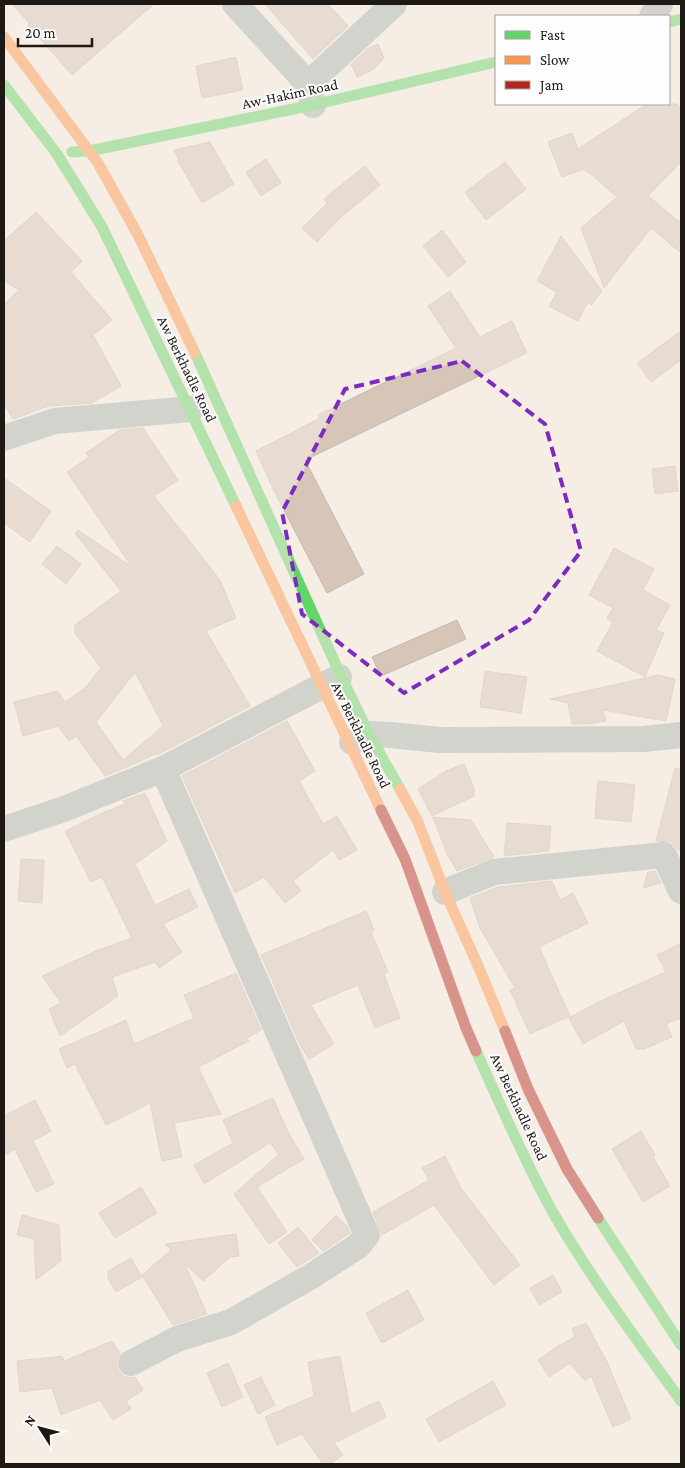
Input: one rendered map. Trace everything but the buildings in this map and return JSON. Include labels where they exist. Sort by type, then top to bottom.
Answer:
[{"type":"main road","name":"Aw Berkhadle Road","points":[[4,37],[98,163],[138,235],[179,318],[331,681],[359,739],[418,822],[445,892],[479,968],[528,1089],[567,1168],[614,1245],[681,1345]]},
{"type":"main road","name":"Aw-Hakim Road","points":[[57,154],[89,151],[311,94],[495,62]]},
{"type":"main road","name":"Aw Berkhadle Road","points":[[4,85],[57,154],[102,227],[191,409],[331,681],[359,739],[466,1028],[521,1151],[552,1210],[600,1287],[681,1401]]},
{"type":"street","points":[[236,4],[311,94],[394,4]]},
{"type":"street","points":[[653,15],[660,4]]},
{"type":"street","points":[[4,438],[54,421],[191,409]]},
{"type":"street","points":[[4,829],[64,810],[163,769],[331,681]]},
{"type":"street","points":[[359,739],[644,738],[681,735]]},
{"type":"street","points":[[131,1363],[177,1339],[231,1322],[310,1277],[358,1246],[367,1235],[163,769]]},
{"type":"street","points":[[445,892],[494,872],[664,855],[681,891]]},
{"type":"highlighted area","points":[[462,361],[545,424],[581,551],[529,620],[404,693],[302,614],[282,512],[345,389]]},
{"type":"traffic: fast","points":[[670,22],[681,19]]},
{"type":"traffic: fast","points":[[72,152],[89,151],[313,105],[495,62]]},
{"type":"traffic: fast","points":[[4,85],[57,154],[102,227],[236,506]]},
{"type":"traffic: fast","points":[[195,353],[341,676],[369,734],[400,789]]},
{"type":"traffic: fast","points":[[476,1051],[521,1151],[551,1209],[597,1283],[681,1401]]},
{"type":"traffic: fast","points":[[598,1218],[681,1345]]},
{"type":"traffic: slow","points":[[4,37],[98,163],[138,235],[195,353]]},
{"type":"traffic: slow","points":[[236,506],[381,810]]},
{"type":"traffic: slow","points":[[400,789],[418,822],[445,892],[505,1031]]},
{"type":"traffic: jam","points":[[381,810],[405,859],[476,1051]]},
{"type":"traffic: jam","points":[[505,1031],[528,1089],[567,1169],[598,1218]]}]
